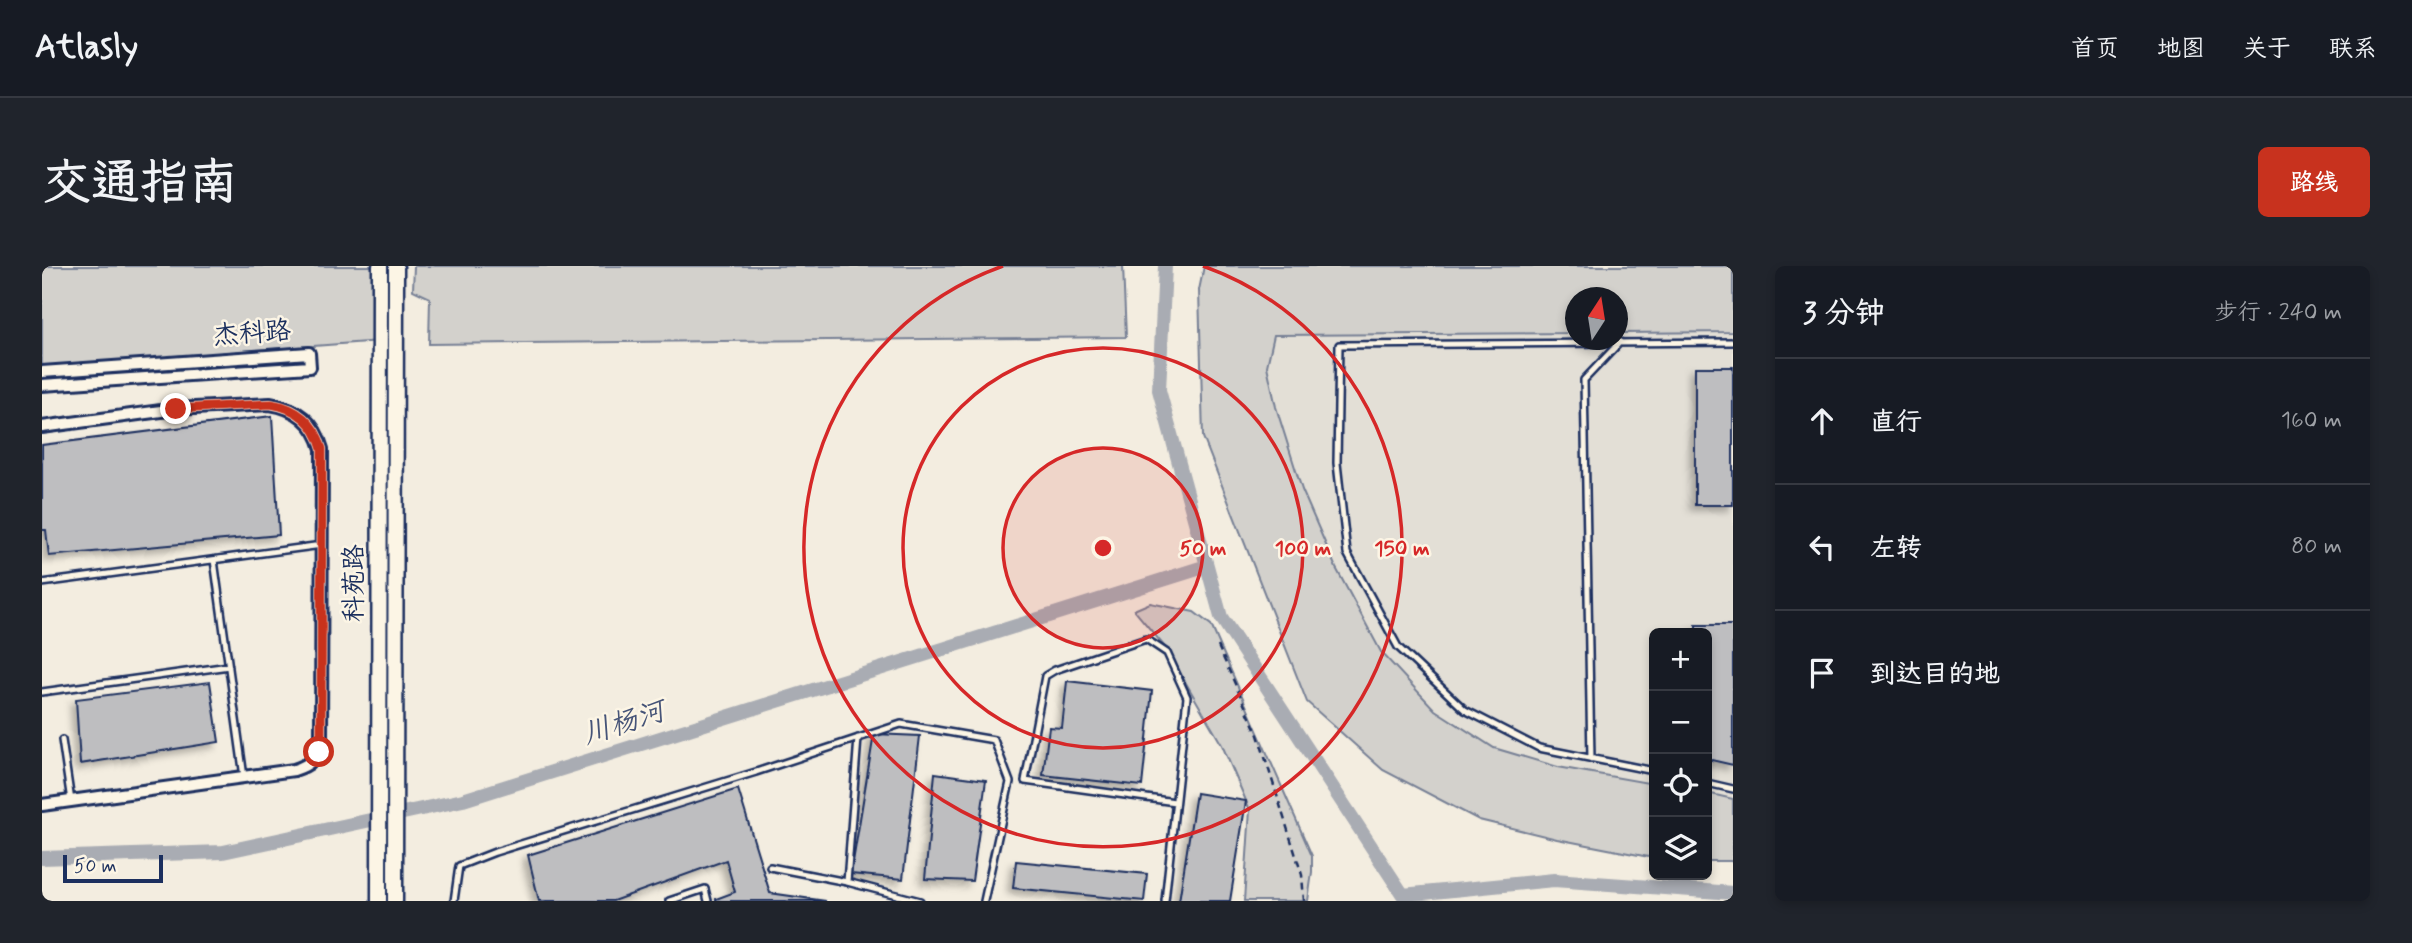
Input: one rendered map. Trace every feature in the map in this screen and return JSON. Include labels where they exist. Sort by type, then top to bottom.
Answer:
[{"type":"street","name":"科苑路","points":[[379,901],[380,266]]},
{"type":"street","name":"科苑路","points":[[395,901],[396,266]]},
{"type":"street","name":"杰科路","points":[[42,372],[309,353],[310,367],[42,386]]},
{"type":"street","points":[[42,427],[187,408],[271,404],[283,406],[304,418],[319,438],[322,449],[319,752],[306,766],[295,770],[42,805]]},
{"type":"lane","points":[[1628,342],[1733,342]]},
{"type":"lane","points":[[1565,343],[1339,345],[1337,463],[1347,553],[1398,647],[1465,710],[1539,748],[1649,770]]},
{"type":"lane","points":[[1591,759],[1584,380],[1612,350]]},
{"type":"lane","points":[[42,583],[322,545]]},
{"type":"lane","points":[[214,560],[244,777]]},
{"type":"lane","points":[[1165,901],[1187,697],[1167,653],[1146,639],[1055,670],[1045,676],[1025,780],[1175,802]]},
{"type":"lane","points":[[42,692],[229,666]]},
{"type":"lane","points":[[454,901],[459,866],[495,852],[756,772],[901,724],[995,740],[1010,782],[984,901]]},
{"type":"lane","points":[[847,882],[858,738]]},
{"type":"lane","points":[[62,740],[71,801]]},
{"type":"lane","points":[[1712,784],[1733,789]]},
{"type":"lane","points":[[771,867],[847,882],[920,901]]},
{"type":"lane","points":[[668,901],[705,889],[708,901]]},
{"type":"path","points":[[1217,646],[1258,735],[1302,875],[1304,901]]},
{"type":"shaded area","points":[[42,266],[380,266],[380,341],[42,366]]},
{"type":"shaded area","points":[[414,266],[1123,266],[1126,337],[429,344],[430,298],[413,290]]},
{"type":"shaded area","points":[[1204,266],[1733,266],[1733,332],[1628,333],[1628,287],[1565,287],[1565,333],[1274,335],[1267,366],[1276,407],[1302,490],[1336,568],[1381,652],[1435,710],[1494,748],[1558,767],[1649,783],[1649,857],[1479,820],[1383,770],[1307,702],[1203,437],[1199,290]]},
{"type":"shaded area","points":[[1733,332],[1733,799],[1712,793],[1712,628],[1649,628],[1649,783],[1558,767],[1494,748],[1435,710],[1381,652],[1336,568],[1302,490],[1276,407],[1267,366],[1274,335],[1565,333],[1565,350],[1628,350],[1628,333]]},
{"type":"shaded area","points":[[1150,603],[1194,612],[1211,625],[1312,856],[1308,901],[1244,901],[1250,810],[1222,745],[1165,647],[1134,610]]},
{"type":"shaded area","points":[[1712,794],[1733,799],[1733,861],[1712,861]]},
{"type":"building","points":[[1695,367],[1733,367],[1733,505],[1695,505]]},
{"type":"building","points":[[272,416],[279,535],[49,556],[46,530],[42,530],[42,445]]},
{"type":"building","points":[[1696,625],[1733,625],[1733,765],[1712,760],[1712,628],[1696,628]]},
{"type":"building","points":[[1067,681],[1152,691],[1142,786],[1043,775],[1049,727],[1062,728]]},
{"type":"building","points":[[210,682],[219,742],[80,764],[76,699]]},
{"type":"building","points":[[874,734],[920,736],[903,879],[851,874]]},
{"type":"building","points":[[935,773],[986,780],[972,881],[925,879]]},
{"type":"building","points":[[738,789],[770,893],[826,901],[716,901],[735,892],[726,860],[613,901],[539,901],[528,855]]},
{"type":"building","points":[[1196,793],[1246,801],[1230,901],[1179,901]]},
{"type":"building","points":[[1016,861],[1147,874],[1144,901],[1013,888]]},
{"type":"waterway","points":[[1165,266],[1159,390],[1221,617],[1403,895],[1554,880],[1733,893]]},
{"type":"waterway","name":"川杨河","points":[[42,858],[223,852],[463,800],[1207,566]]},
{"type":"route","points":[[176,409],[271,404],[283,406],[304,418],[319,438],[322,449],[319,752]]}]
